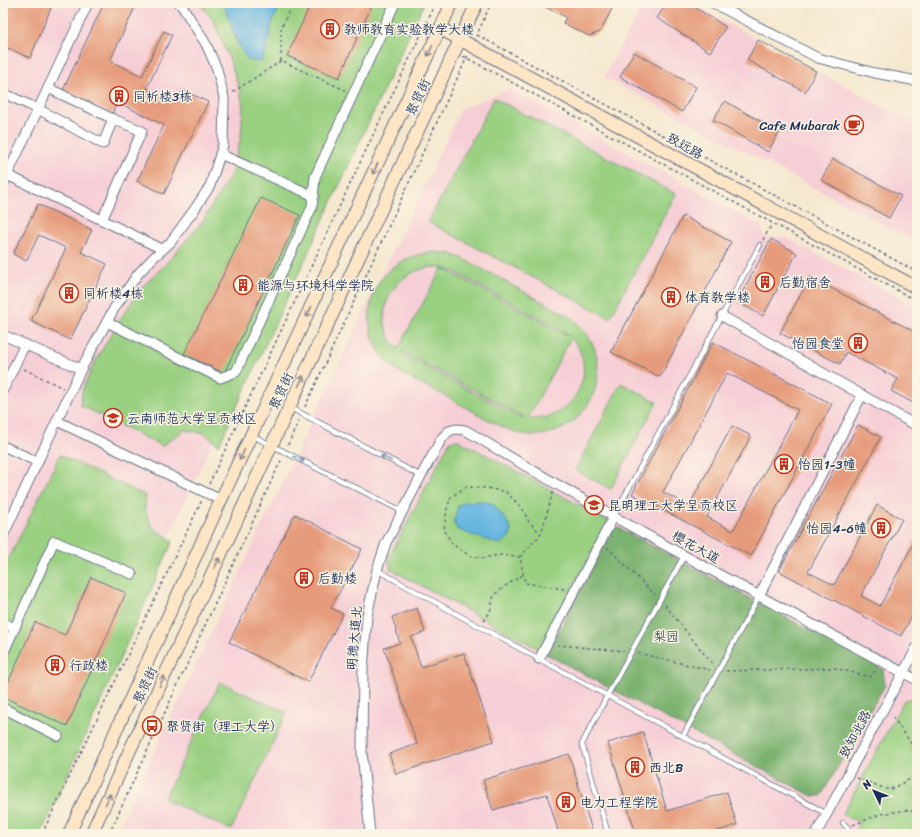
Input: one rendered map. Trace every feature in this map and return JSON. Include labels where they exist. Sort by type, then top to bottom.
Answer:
[{"type":"main road","name":"聚贤街","points":[[69,834],[221,500],[452,3]]},
{"type":"main road","name":"聚贤街","points":[[91,834],[477,3]]},
{"type":"main road","name":"致远路","points":[[440,29],[463,34],[775,218],[917,288]]},
{"type":"street","points":[[3,184],[88,3]]},
{"type":"street","points":[[3,536],[81,369],[116,306],[138,274],[174,238],[210,186],[223,145],[224,98],[217,69],[206,44],[179,3]]},
{"type":"street","points":[[107,322],[220,378],[236,372],[312,207],[315,177],[395,3]]},
{"type":"street","points":[[713,3],[818,58],[875,73],[917,81]]},
{"type":"street","points":[[48,88],[113,120],[142,131],[102,220]]},
{"type":"street","points":[[3,93],[38,109],[103,144],[113,120]]},
{"type":"street","points":[[220,154],[314,196]]},
{"type":"street","points":[[7,175],[162,250]]},
{"type":"street","points":[[722,316],[917,426]]},
{"type":"street","points":[[3,335],[81,369]]},
{"type":"street","points":[[3,390],[25,344]]},
{"type":"street","points":[[759,596],[862,395]]},
{"type":"street","points":[[56,422],[221,500]]},
{"type":"street","name":"明德大道北","points":[[370,834],[362,752],[363,670],[367,616],[377,570],[386,543],[442,438],[449,431],[456,429],[465,430]]},
{"type":"street","name":"樱花大道","points":[[465,430],[555,484],[684,556],[917,680]]},
{"type":"street","points":[[3,446],[38,462]]},
{"type":"street","points":[[539,659],[614,516]]},
{"type":"street","points":[[3,654],[54,541],[132,574]]},
{"type":"street","points":[[3,623],[15,628]]},
{"type":"street","name":"致知北路","points":[[816,834],[917,647]]},
{"type":"street","points":[[3,708],[58,736]]},
{"type":"lane","points":[[614,516],[760,245]]},
{"type":"lane","points":[[289,407],[421,476]]},
{"type":"lane","points":[[252,435],[402,511]]},
{"type":"lane","points":[[608,834],[582,744],[684,556]]},
{"type":"lane","points":[[377,570],[827,814]]},
{"type":"lane","points":[[683,736],[759,596]]},
{"type":"lane","points":[[843,823],[848,828],[846,834]]},
{"type":"path","points":[[282,61],[281,28],[293,3]]},
{"type":"path","points":[[42,834],[206,492],[436,3]]},
{"type":"path","points":[[463,34],[917,272]]},
{"type":"path","points":[[454,52],[775,218],[917,301]]},
{"type":"path","points":[[224,98],[282,61]]},
{"type":"path","points":[[282,61],[354,94]]},
{"type":"path","points":[[760,245],[775,218]]},
{"type":"path","points":[[3,279],[6,281],[3,289]]},
{"type":"path","points":[[15,365],[71,391]]},
{"type":"path","points":[[520,557],[541,534],[555,484]]},
{"type":"path","points":[[520,557],[499,555],[484,558],[470,556],[452,544],[444,528],[447,509],[451,497],[466,487],[487,488],[506,492],[522,508],[529,522],[541,534]]},
{"type":"path","points":[[520,557],[525,583],[575,591]]},
{"type":"path","points":[[480,627],[490,612],[494,595],[523,575]]},
{"type":"path","points":[[885,706],[914,748],[914,777],[917,781]]},
{"type":"path","points":[[848,774],[888,790],[914,777]]},
{"type":"path","points":[[848,828],[881,814],[909,810],[917,813]]},
{"type":"shaded area","name":"云南师范大学呈贡校区","points":[[3,3],[413,3],[33,834],[3,834]]},
{"type":"shaded area","points":[[644,3],[689,3],[917,125],[917,242],[604,77]]},
{"type":"shaded area","name":"昆明理工大学呈贡校区","points":[[509,89],[760,225],[765,237],[785,237],[917,307],[917,834],[115,834],[461,109]]},
{"type":"green space","points":[[199,3],[424,3],[219,445],[204,433],[184,430],[162,446],[80,405],[83,388],[96,360],[119,321],[141,288],[164,266],[202,222],[231,175],[241,137],[243,106],[240,91],[229,58],[213,20]]},
{"type":"green space","points":[[494,98],[676,194],[610,318],[428,222]]},
{"type":"green space","points":[[426,253],[448,253],[462,258],[567,315],[587,334],[597,357],[597,380],[590,402],[575,420],[555,432],[531,435],[504,428],[440,393],[416,382],[394,368],[386,360],[374,341],[371,330],[370,308],[377,286],[382,278],[394,266],[409,258]],"holes":[[[434,267],[442,268],[398,349],[389,336],[385,323],[385,309],[389,297],[396,286],[406,276],[419,270]],[[443,268],[455,272],[560,329],[569,336]],[[571,338],[580,351],[583,365],[582,379],[577,393],[569,404],[557,413],[543,418],[528,418]],[[401,351],[524,418],[510,412],[406,356]]]},
{"type":"green space","points":[[621,383],[657,402],[611,489],[575,470]]},
{"type":"green space","points":[[458,440],[609,521],[539,649],[390,569],[389,557],[450,441]]},
{"type":"green space","points":[[60,455],[146,496],[145,510],[152,527],[173,541],[41,834],[3,834],[3,570]]},
{"type":"green space","name":"梨园","points":[[615,526],[883,669],[885,685],[821,796],[812,796],[546,654]]},
{"type":"green space","points":[[220,682],[287,713],[231,830],[164,799]]},
{"type":"green space","points":[[917,697],[917,834],[894,834],[878,826],[873,834],[856,834],[859,822],[842,815],[904,700]]},
{"type":"water","points":[[221,3],[281,3],[272,23],[268,46],[261,62],[247,60],[238,43],[224,6]]},
{"type":"water","points":[[483,501],[493,504],[511,529],[509,537],[499,544],[457,529],[454,524],[458,506],[465,502]]},
{"type":"building","points":[[3,3],[53,3],[30,58],[3,46]]},
{"type":"building","name":"同析楼3栋","points":[[104,3],[137,3],[110,61],[142,76],[164,31],[172,35],[147,88],[177,102],[183,90],[208,102],[164,194],[137,181],[164,125],[117,102],[112,114],[63,90]]},
{"type":"building","name":"教师教育实验教学大楼","points":[[311,3],[373,3],[339,78],[287,56]]},
{"type":"building","points":[[537,3],[615,3],[600,32],[589,36],[563,23],[566,17]]},
{"type":"building","points":[[667,3],[688,3],[726,27],[710,52],[657,18]]},
{"type":"building","points":[[758,40],[816,71],[805,92],[747,60]]},
{"type":"building","points":[[634,52],[696,87],[682,112],[620,77]]},
{"type":"building","points":[[725,101],[779,132],[768,152],[713,120]]},
{"type":"building","points":[[833,159],[901,196],[889,218],[821,180]]},
{"type":"building","name":"能源与环境科学学院","points":[[261,198],[300,215],[224,373],[184,354]]},
{"type":"building","name":"同析楼4栋","points":[[38,204],[92,230],[81,252],[107,264],[70,340],[31,321],[66,248],[39,235],[26,261],[13,254]]},
{"type":"building","name":"体育教学楼","points":[[683,216],[731,242],[660,377],[611,352]]},
{"type":"building","name":"后勤宿舍","points":[[771,239],[797,253],[763,316],[737,302]]},
{"type":"building","name":"怡园食堂","points":[[810,277],[917,333],[917,405],[891,391],[898,379],[846,352],[840,364],[780,333]]},
{"type":"building","name":"怡园1-3幢","points":[[713,342],[832,404],[751,556],[632,494]],"holes":[[[727,373],[798,410],[733,531],[707,517],[751,436],[732,426],[689,506],[663,492]]]},
{"type":"building","name":"怡园4-6幢","points":[[858,425],[881,437],[808,572],[834,585],[877,505],[902,519],[861,596],[880,606],[917,537],[917,607],[901,636],[779,571]]},
{"type":"building","name":"后勤楼","points":[[295,514],[362,549],[331,608],[343,614],[308,682],[229,642]]},
{"type":"building","name":"行政楼","points":[[91,577],[126,593],[67,726],[3,697],[3,694],[35,622],[65,635]]},
{"type":"building","points":[[417,608],[425,632],[411,637],[421,667],[464,653],[494,741],[396,774],[389,754],[417,744],[384,648],[400,643],[392,617]]},
{"type":"building","name":"西北B","points":[[643,732],[667,811],[727,792],[737,825],[707,834],[636,834],[608,743]]},
{"type":"building","name":"电力工程学院","points":[[569,754],[593,834],[559,834],[547,794],[493,810],[483,780]]},
{"type":"place","name":"教师教育实验教学大楼","points":[[330,29]]},
{"type":"place","name":"同析楼3栋","points":[[119,96]]},
{"type":"place","name":"Cafe Mubarak","points":[[854,125]]},
{"type":"place","name":"后勤宿舍","points":[[765,282]]},
{"type":"place","name":"能源与环境科学学院","points":[[243,285]]},
{"type":"place","name":"同析楼4栋","points":[[69,293]]},
{"type":"place","name":"体育教学楼","points":[[671,297]]},
{"type":"place","name":"怡园食堂","points":[[858,343]]},
{"type":"place","name":"云南师范大学呈贡校区","points":[[113,418]]},
{"type":"place","name":"怡园1-3幢","points":[[784,464]]},
{"type":"place","name":"昆明理工大学呈贡校区","points":[[594,505]]},
{"type":"place","name":"怡园4-6幢","points":[[881,528]]},
{"type":"place","name":"后勤楼","points":[[304,578]]},
{"type":"place","name":"行政楼","points":[[55,665]]},
{"type":"place","name":"聚贤街（理工大学）","points":[[152,726]]},
{"type":"place","name":"西北B","points":[[635,767]]},
{"type":"place","name":"电力工程学院","points":[[566,802]]}]
